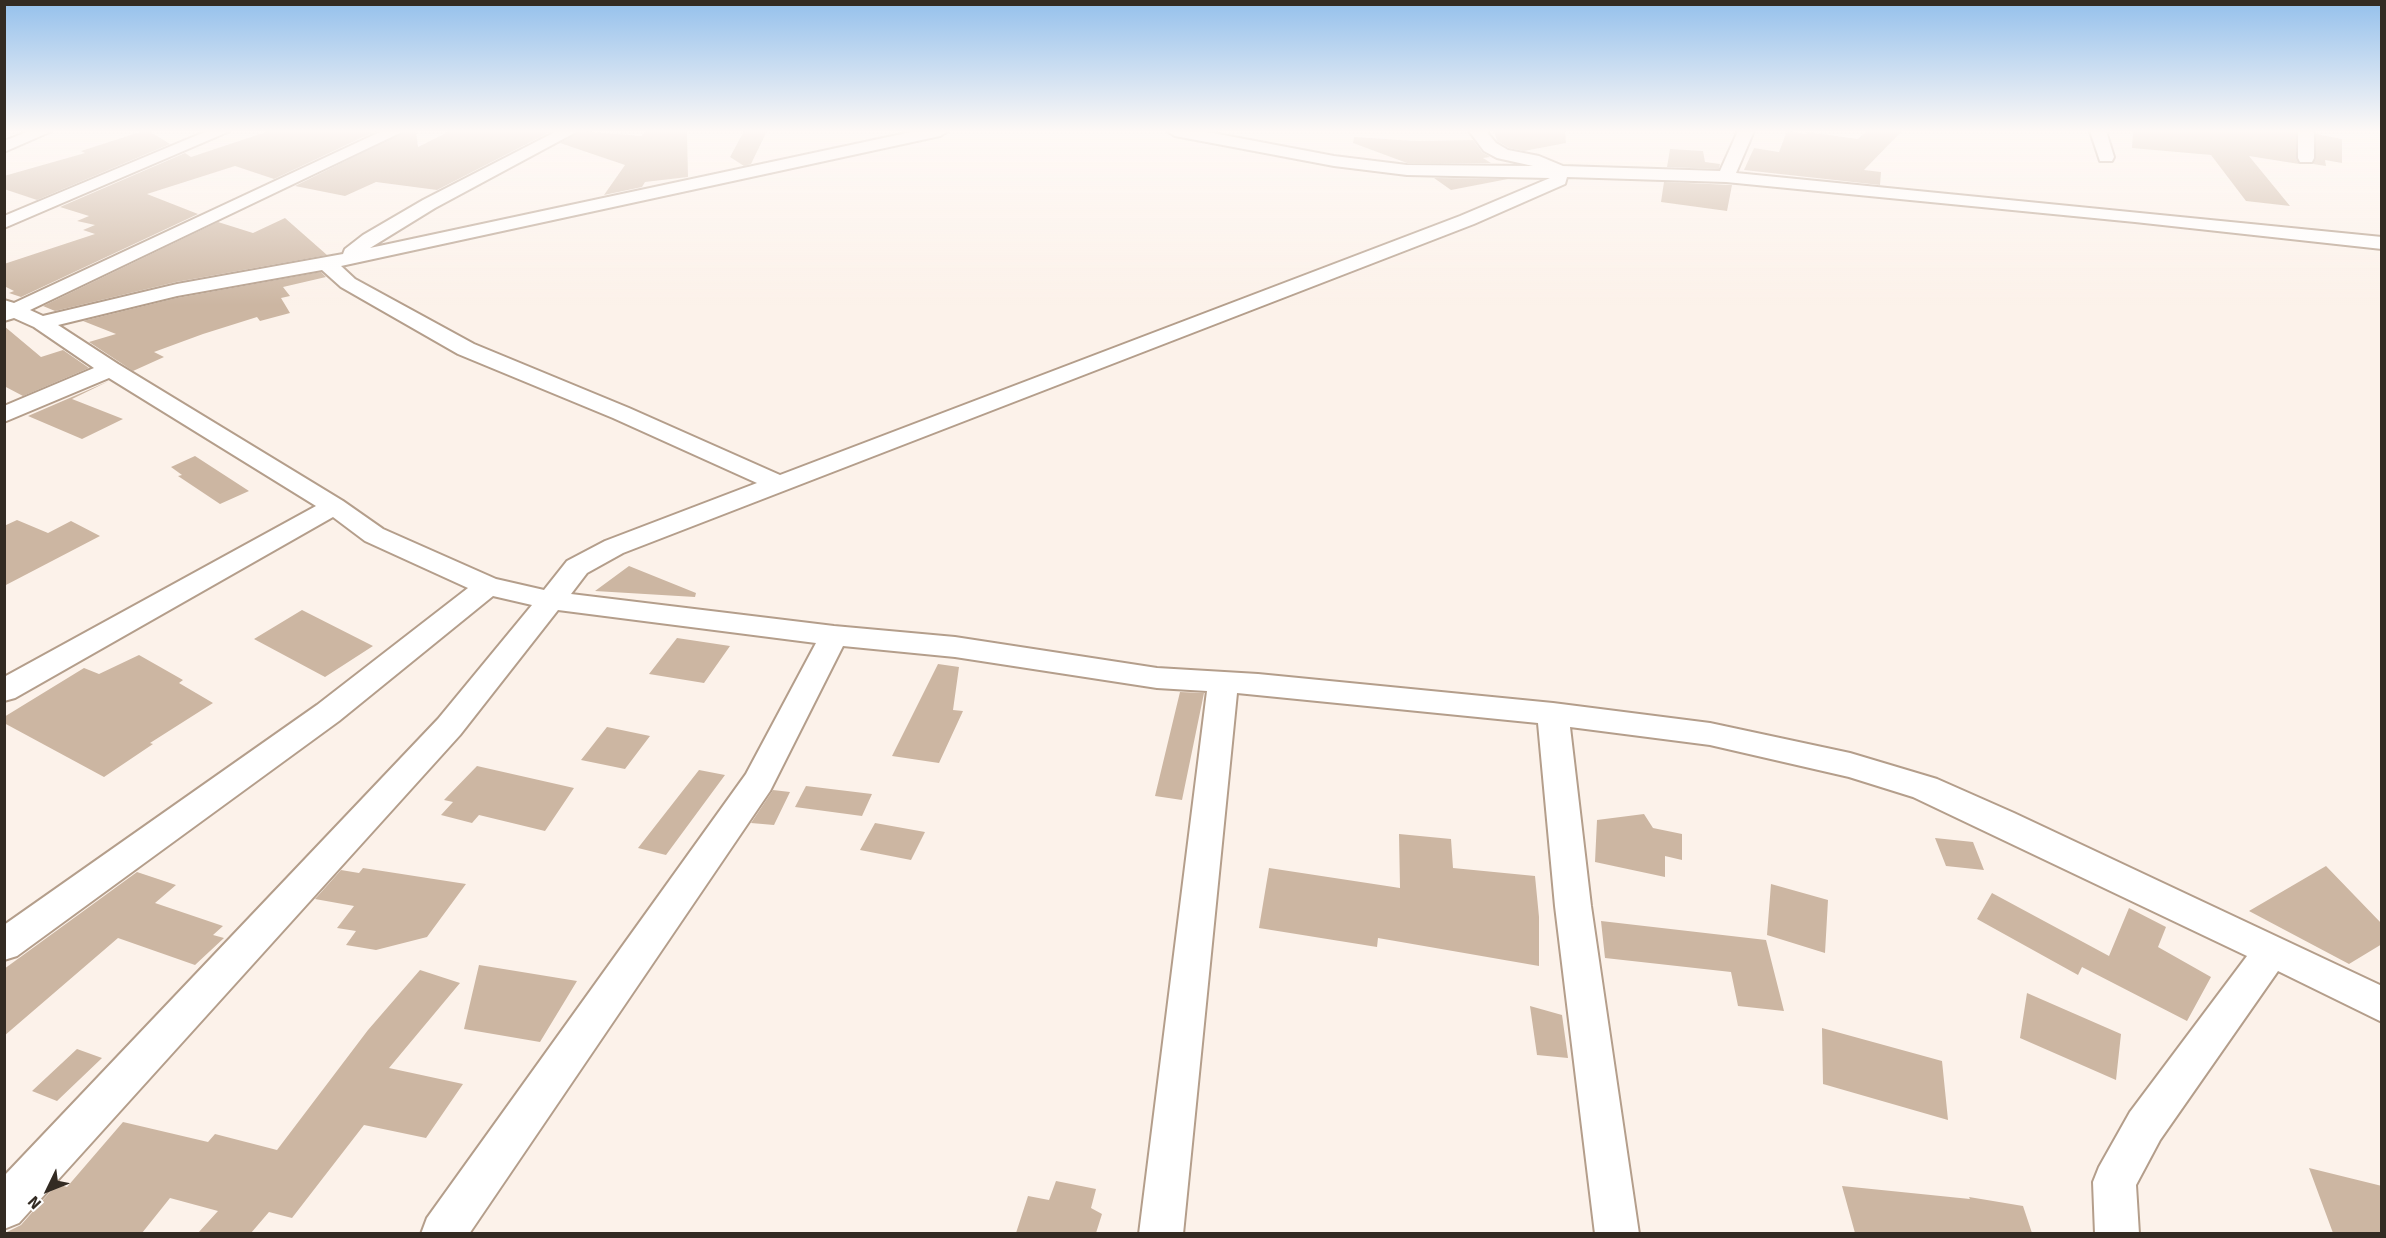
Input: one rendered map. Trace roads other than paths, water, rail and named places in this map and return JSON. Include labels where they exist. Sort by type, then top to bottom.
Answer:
[{"type":"street","points":[[4,223],[81,189]]},
{"type":"street","points":[[8,311],[271,189]]},
{"type":"street","points":[[334,261],[458,189]]},
{"type":"street","points":[[41,323],[177,290],[334,261],[671,189]]},
{"type":"street","points":[[4,1208],[448,727],[577,567],[614,547],[1467,220],[1539,189]]},
{"type":"street","points":[[1853,189],[2124,214],[2382,243]]},
{"type":"street","points":[[334,261],[348,283],[465,349],[621,412],[780,484]]},
{"type":"street","points":[[8,311],[41,323],[110,369],[334,506],[374,535],[488,586],[550,600],[834,636],[955,647],[1157,678],[1258,684],[1553,714],[1710,734],[1850,765],[1925,788],[2163,897],[2382,1005]]},
{"type":"street","points":[[4,415],[110,369]]},
{"type":"street","points":[[4,691],[334,506]]},
{"type":"street","points":[[4,945],[328,713],[488,586]]},
{"type":"street","points":[[443,1233],[758,782],[834,636]]},
{"type":"street","points":[[1161,1233],[1223,683]]},
{"type":"street","points":[[1553,714],[1573,906],[1617,1233]]},
{"type":"street","points":[[2117,1233],[2114,1182],[2134,1145],[2145,1126],[2271,952]]}]
